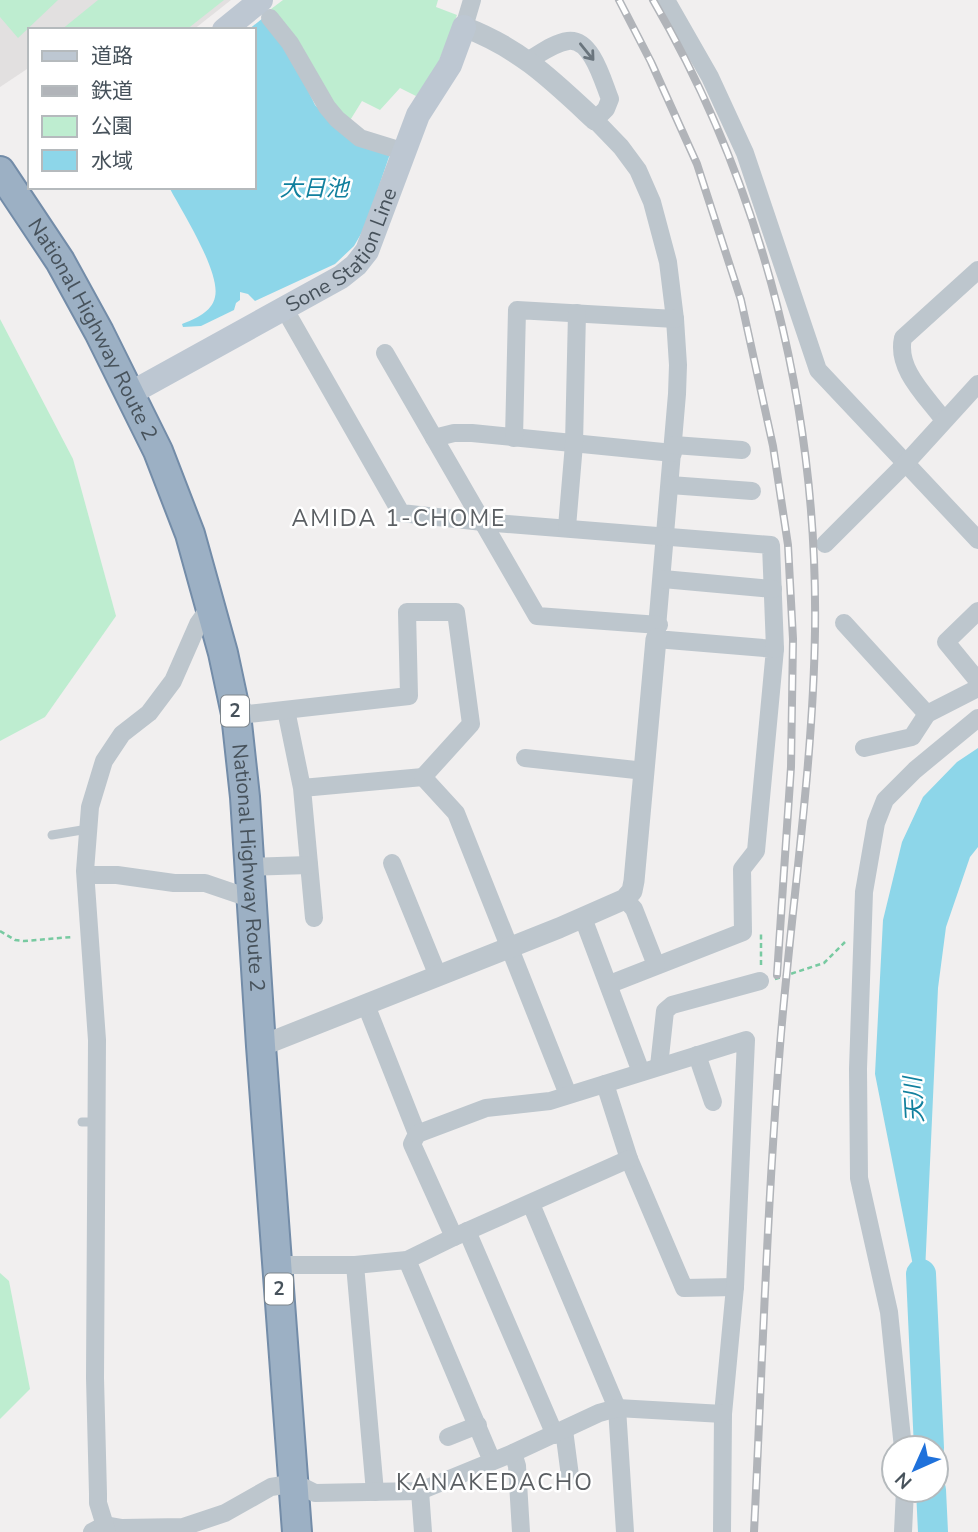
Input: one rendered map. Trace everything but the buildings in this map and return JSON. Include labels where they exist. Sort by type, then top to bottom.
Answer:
[{"type":"highway","name":"National Highway Route 2","points":[[15,182],[131,393],[158,451],[181,510],[210,607],[236,714],[246,797],[261,1046],[297,1532]]},
{"type":"main road","points":[[228,28],[265,9]]},
{"type":"main road","name":"Sone Station Line","points":[[131,393],[341,277],[356,265],[367,251],[402,151],[418,115],[450,65],[464,27]]},
{"type":"street","points":[[261,1046],[583,918],[625,899],[632,891],[674,449],[678,365],[668,262],[652,202],[638,170],[621,147],[529,60],[505,44],[464,27],[472,0]]},
{"type":"street","points":[[671,2],[746,153],[818,370],[977,537]]},
{"type":"street","points":[[265,9],[290,43],[327,107],[337,119],[360,138],[402,151]]},
{"type":"street","points":[[529,60],[557,44],[571,40],[583,44],[593,58],[610,99],[606,109],[595,120]]},
{"type":"street","points":[[943,419],[904,365],[900,350],[903,338],[978,270]]},
{"type":"street","points":[[284,308],[401,513],[771,545],[775,649],[756,851],[742,869],[743,932],[610,984]]},
{"type":"street","points":[[514,438],[517,310],[675,319]]},
{"type":"street","points":[[567,527],[574,444],[577,313]]},
{"type":"street","points":[[385,352],[537,615],[775,649]]},
{"type":"street","points":[[825,544],[906,463],[943,419],[978,384]]},
{"type":"street","points":[[434,438],[454,433],[574,444],[742,450]]},
{"type":"street","points":[[670,485],[752,491]]},
{"type":"street","points":[[663,579],[773,589]]},
{"type":"street","points":[[210,607],[198,624],[173,681],[149,712],[122,734],[104,761],[90,807],[86,875],[97,1040],[89,1122],[98,1503],[102,1530],[183,1527],[225,1513],[271,1487],[295,1483],[314,1493],[420,1491],[513,1453],[599,1413],[617,1408],[723,1414]]},
{"type":"street","points":[[978,611],[946,642],[978,681]]},
{"type":"street","points":[[247,713],[410,696],[407,612],[456,612],[471,724],[423,777],[302,788]]},
{"type":"street","points":[[847,634],[927,714]]},
{"type":"street","points":[[864,748],[912,737],[927,714],[978,688]]},
{"type":"street","points":[[286,710],[302,788],[309,865],[313,918],[302,788]]},
{"type":"street","points":[[902,1434],[889,1312],[859,1178],[858,1069],[864,892],[876,823],[885,800],[915,770],[978,718]]},
{"type":"street","points":[[525,758],[552,769],[645,771]]},
{"type":"street","points":[[423,777],[456,813],[565,1087]]},
{"type":"street","points":[[392,863],[438,976]]},
{"type":"street","points":[[250,867],[309,865]]},
{"type":"street","points":[[86,875],[205,883],[251,899]]},
{"type":"street","points":[[625,899],[634,909],[656,965]]},
{"type":"street","points":[[583,918],[650,1069]]},
{"type":"street","points":[[650,1069],[665,1011],[672,1005],[760,981]]},
{"type":"street","points":[[366,1005],[417,1134]]},
{"type":"street","points":[[570,1476],[560,1432],[461,1234],[412,1144],[417,1134],[486,1108],[550,1101],[746,1040],[735,1287],[723,1414],[722,1532]]},
{"type":"street","points":[[697,1055],[713,1102]]},
{"type":"street","points":[[605,1084],[629,1159],[684,1288],[735,1287]]},
{"type":"street","points":[[277,1265],[355,1265],[407,1260],[629,1159]]},
{"type":"street","points":[[531,1204],[617,1408],[625,1532]]},
{"type":"street","points":[[407,1260],[492,1461]]},
{"type":"street","points":[[355,1265],[375,1492]]},
{"type":"street","points":[[448,1437],[478,1425]]},
{"type":"street","points":[[513,1453],[517,1466],[522,1532]]},
{"type":"street","points":[[420,1491],[423,1532]]},
{"type":"street","points":[[903,1532],[904,1504]]},
{"type":"lane","points":[[52,835],[88,829]]},
{"type":"path","points":[[743,932],[761,927],[760,981],[824,963],[863,925]]},
{"type":"path","points":[[0,931],[15,940],[24,941],[89,936]]},
{"type":"shaded area","points":[[0,0],[231,0],[196,28],[28,28],[28,68],[0,87]]},
{"type":"green space","points":[[0,0],[58,0],[18,38],[0,17]]},
{"type":"green space","points":[[98,0],[224,0],[189,28],[63,28]]},
{"type":"green space","points":[[283,0],[438,0],[436,7],[457,15],[435,71],[416,96],[400,88],[380,110],[362,101],[349,122],[271,9]]},
{"type":"green space","points":[[0,319],[73,459],[116,616],[45,717],[0,741]]},
{"type":"green space","points":[[0,1273],[9,1281],[30,1389],[0,1419]]},
{"type":"water","name":"大日池","points":[[263,18],[292,57],[315,105],[333,124],[390,154],[365,227],[354,246],[335,264],[255,301],[248,294],[240,292],[240,300],[234,310],[201,326],[183,327],[182,324],[207,311],[215,297],[215,286],[206,257],[170,189],[256,189],[256,28],[250,28]]},
{"type":"water","points":[[978,748],[978,847],[970,857],[946,927],[938,988],[923,1316],[875,1074],[883,920],[902,842],[923,797],[957,762]]},
{"type":"waterway","name":"天川","points":[[921,1274],[928,1434]]},
{"type":"waterway","name":"天川","points":[[932,1504],[933,1532]]},
{"type":"railway","points":[[619,0],[651,62],[697,164],[741,300],[773,446],[788,545],[793,639],[791,767],[777,975]]},
{"type":"railway","points":[[653,0],[692,73],[726,148],[754,225],[777,304],[794,385],[807,466],[813,548],[815,631],[810,735],[775,1106],[754,1532]]},
{"type":"district","name":"AMIDA 1-CHOME","points":[[399,518]]},
{"type":"district","name":"KANAKEDACHO","points":[[495,1482]]}]
